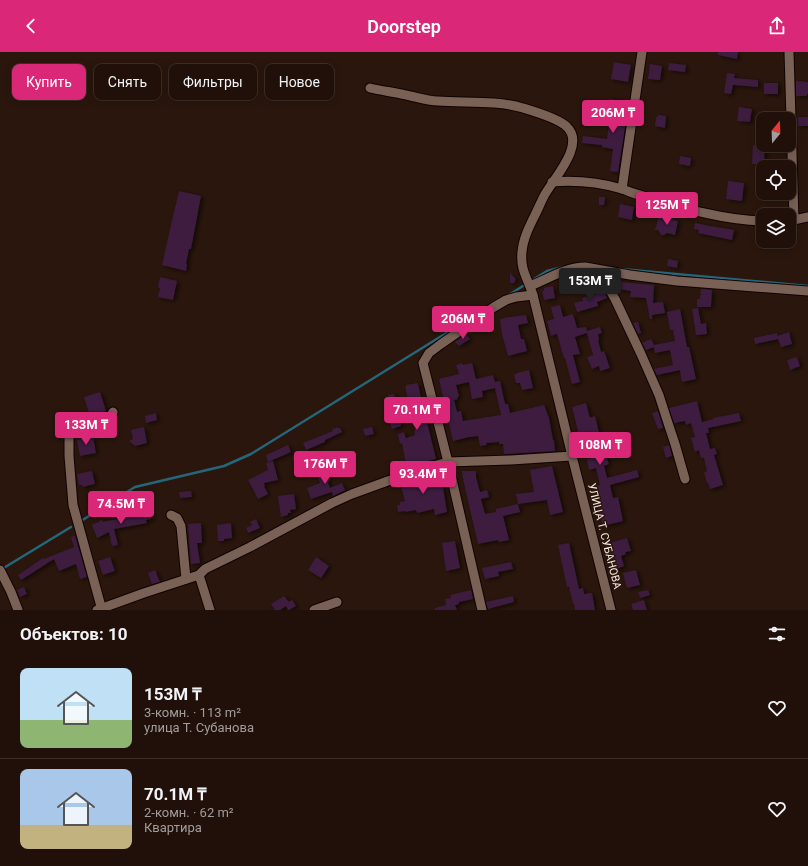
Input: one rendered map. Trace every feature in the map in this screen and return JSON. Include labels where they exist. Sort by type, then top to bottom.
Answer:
[{"type":"street","points":[[622,189],[642,52]]},
{"type":"street","points":[[789,52],[791,208]]},
{"type":"street","points":[[370,88],[428,100],[509,105],[558,120],[568,127],[572,136],[573,144],[562,170],[552,182]]},
{"type":"street","points":[[552,182],[582,181],[622,189],[637,195],[703,213],[730,219],[756,221]]},
{"type":"street","name":"УЛИЦА Т. СУБАНОВА","points":[[552,182],[543,197],[526,234],[521,258],[524,273],[531,288],[611,610]]},
{"type":"street","points":[[796,219],[808,217]]},
{"type":"street","points":[[482,610],[448,462],[423,364],[429,353],[506,300],[516,297],[567,270],[579,267],[678,281],[808,291]]},
{"type":"street","points":[[567,270],[588,275],[607,285],[642,354],[659,395],[685,479]]},
{"type":"street","points":[[113,412],[107,422],[100,426],[77,429],[69,434],[69,456],[73,505],[100,609],[199,575],[205,569],[250,547],[332,503],[388,480],[418,470],[448,462],[572,456]]},
{"type":"street","points":[[171,515],[177,518],[181,526],[186,579]]},
{"type":"street","points":[[0,570],[18,610]]},
{"type":"street","points":[[199,575],[210,610]]},
{"type":"street","points":[[314,610],[337,602]]},
{"type":"building","points":[[718,52],[738,52],[737,59],[718,55]]},
{"type":"building","points":[[614,62],[631,65],[628,82],[611,79]]},
{"type":"building","points":[[669,63],[686,65],[685,72],[668,70]]},
{"type":"building","points":[[650,64],[662,66],[660,80],[648,79]]},
{"type":"building","points":[[727,73],[735,74],[734,78],[758,80],[758,87],[733,85],[731,94],[724,93]]},
{"type":"building","points":[[796,81],[808,82],[807,96],[796,96]]},
{"type":"building","points":[[764,83],[778,83],[778,94],[764,94]]},
{"type":"building","points":[[609,99],[621,101],[620,106],[628,108],[618,172],[610,171],[613,149],[602,147],[602,145],[582,143],[583,136],[607,139],[609,123],[611,124],[614,110],[612,109],[612,106],[608,105]]},
{"type":"building","points":[[739,107],[752,109],[750,122],[737,121]]},
{"type":"building","points":[[658,115],[666,116],[665,128],[655,126],[656,117],[658,117]]},
{"type":"building","points":[[798,117],[808,117],[808,126],[798,126]]},
{"type":"building","points":[[753,145],[756,145],[756,152],[765,152],[764,160],[756,160],[756,164],[752,164]]},
{"type":"building","points":[[680,156],[691,158],[690,166],[679,164]]},
{"type":"building","points":[[728,181],[744,183],[742,201],[726,199]]},
{"type":"building","points":[[179,191],[201,196],[191,249],[189,249],[186,264],[186,271],[162,265]]},
{"type":"building","points":[[599,197],[605,197],[604,205],[599,205]]},
{"type":"building","points":[[620,204],[634,207],[632,220],[618,217]]},
{"type":"building","points":[[659,216],[678,221],[675,235],[667,233],[661,235],[658,230],[655,230]]},
{"type":"building","points":[[695,223],[734,230],[732,240],[698,233],[699,230],[694,229]]},
{"type":"building","points":[[668,259],[678,261],[677,268],[667,266]]},
{"type":"building","points":[[510,273],[516,279],[514,283],[510,283]]},
{"type":"building","points":[[160,277],[177,281],[173,300],[158,297]]},
{"type":"building","points":[[620,282],[654,285],[653,303],[663,302],[665,313],[652,315],[652,319],[650,319],[646,298],[630,297],[631,291],[619,289]]},
{"type":"building","points":[[553,286],[555,298],[544,300],[542,291],[544,291],[544,288]]},
{"type":"building","points":[[701,289],[712,290],[711,307],[697,307],[697,299],[700,299],[700,295],[703,294],[700,294]]},
{"type":"building","points":[[604,292],[607,298],[597,302],[598,306],[577,312],[574,303],[583,301],[582,298]]},
{"type":"building","points":[[560,305],[563,317],[573,314],[577,328],[586,327],[587,331],[600,327],[602,333],[598,334],[598,340],[601,352],[604,351],[610,368],[600,371],[599,366],[592,369],[587,357],[593,355],[587,333],[575,337],[580,354],[573,355],[580,382],[572,384],[557,334],[551,336],[547,321],[554,319],[551,307]]},
{"type":"building","points":[[698,308],[701,324],[706,323],[707,334],[696,335],[692,309]]},
{"type":"building","points":[[680,309],[687,347],[689,347],[696,379],[682,382],[680,370],[657,375],[654,369],[673,365],[670,350],[655,353],[654,347],[646,350],[642,343],[651,339],[654,345],[675,341],[673,330],[670,330],[667,312]]},
{"type":"building","points":[[526,315],[528,323],[518,325],[521,339],[524,339],[527,351],[508,356],[502,334],[500,319]]},
{"type":"building","points":[[638,322],[641,333],[638,334],[633,323]]},
{"type":"building","points":[[789,332],[792,344],[781,347],[777,336]]},
{"type":"building","points":[[777,333],[778,339],[755,344],[754,338]]},
{"type":"building","points":[[466,334],[470,339],[459,346],[455,342]]},
{"type":"building","points":[[797,357],[800,366],[790,370],[787,360]]},
{"type":"building","points":[[462,363],[463,365],[472,363],[476,379],[493,375],[495,382],[500,381],[505,404],[508,404],[510,413],[544,405],[549,418],[555,451],[504,454],[503,444],[499,444],[499,442],[486,443],[487,445],[480,446],[478,436],[453,441],[439,379],[459,374],[456,365]],"holes":[[[469,382],[472,399],[483,397],[482,391],[495,388],[501,415],[463,421],[461,411],[457,412],[454,400],[458,399],[457,397],[459,396],[456,385]]]},
{"type":"building","points":[[529,370],[533,388],[522,390],[520,383],[516,383],[514,374]]},
{"type":"building","points":[[418,383],[425,419],[426,418],[436,459],[408,467],[402,443],[400,444],[398,434],[404,432],[406,438],[415,435],[405,387],[406,385]]},
{"type":"building","points":[[100,392],[106,411],[94,415],[93,411],[89,413],[84,397]]},
{"type":"building","points":[[394,394],[400,415],[393,416],[388,395]]},
{"type":"building","points":[[697,401],[702,422],[714,419],[713,418],[739,413],[741,421],[708,428],[709,433],[706,433],[710,449],[715,448],[717,454],[714,455],[723,485],[710,489],[704,472],[707,471],[704,458],[701,458],[699,450],[695,452],[691,438],[695,437],[691,423],[686,425],[685,421],[674,423],[669,408]]},
{"type":"building","points":[[586,403],[590,418],[595,416],[604,453],[609,464],[604,466],[607,478],[637,470],[639,477],[610,485],[613,498],[618,497],[623,521],[603,526],[593,487],[600,485],[596,468],[589,470],[587,459],[590,459],[589,451],[585,451],[581,437],[578,438],[576,432],[578,431],[572,407]]},
{"type":"building","points":[[658,411],[663,428],[658,429],[652,413]]},
{"type":"building","points":[[156,413],[157,420],[146,423],[145,416]]},
{"type":"building","points":[[400,419],[401,426],[392,429],[390,422]]},
{"type":"building","points":[[144,427],[147,443],[135,446],[129,441],[133,439],[131,430]]},
{"type":"building","points":[[338,427],[342,432],[325,440],[325,442],[306,450],[303,443],[333,431],[332,429]]},
{"type":"building","points":[[372,427],[374,434],[365,436],[363,429]]},
{"type":"building","points":[[93,437],[96,453],[80,456],[77,440]]},
{"type":"building","points":[[288,445],[291,452],[268,462],[266,455]]},
{"type":"building","points":[[669,445],[672,456],[666,458],[663,447]]},
{"type":"building","points":[[300,455],[306,473],[299,476],[292,457]]},
{"type":"building","points":[[273,461],[278,480],[264,483],[268,494],[258,499],[248,480],[268,470],[266,463]]},
{"type":"building","points":[[552,466],[563,512],[550,515],[547,500],[518,504],[516,494],[534,492],[530,470]]},
{"type":"building","points":[[333,467],[335,473],[326,476],[330,488],[342,483],[345,490],[333,496],[332,492],[311,499],[307,488],[320,483],[316,473]]},
{"type":"building","points":[[92,471],[95,484],[82,487],[82,485],[79,485],[77,474]]},
{"type":"building","points":[[462,471],[476,471],[480,492],[487,490],[489,497],[481,499],[485,514],[496,512],[496,509],[518,504],[520,512],[503,516],[509,540],[499,542],[498,540],[478,544]]},
{"type":"building","points":[[438,472],[441,487],[443,487],[447,512],[435,515],[434,509],[417,513],[416,510],[398,512],[397,505],[400,505],[400,502],[405,501],[400,483],[419,476]]},
{"type":"building","points":[[191,491],[192,497],[180,498],[179,492]]},
{"type":"building","points":[[294,494],[296,509],[290,510],[291,513],[281,517],[278,496]]},
{"type":"building","points":[[149,508],[151,519],[146,520],[147,523],[114,529],[118,545],[112,546],[109,532],[97,538],[92,525],[102,520],[103,522],[137,515],[136,511]]},
{"type":"building","points":[[256,519],[260,528],[248,533],[246,528],[252,525],[250,522]]},
{"type":"building","points":[[201,523],[202,543],[197,543],[200,563],[191,564],[188,524]]},
{"type":"building","points":[[231,523],[232,538],[224,539],[224,541],[218,541],[217,525]]},
{"type":"building","points":[[75,536],[87,577],[80,579],[76,564],[59,571],[54,559],[21,580],[18,575],[43,558],[44,559],[74,547],[71,537]]},
{"type":"building","points":[[627,538],[631,551],[625,552],[626,554],[621,556],[624,566],[614,570],[606,544]]},
{"type":"building","points":[[455,541],[460,568],[446,571],[442,543]]},
{"type":"building","points":[[569,543],[579,589],[583,588],[584,594],[592,593],[595,610],[575,610],[569,587],[567,587],[558,545]]},
{"type":"building","points":[[110,557],[115,571],[103,575],[98,561]]},
{"type":"building","points":[[316,557],[329,566],[321,578],[308,570]]},
{"type":"building","points":[[511,562],[513,569],[498,572],[499,576],[485,579],[482,568]]},
{"type":"building","points":[[155,570],[160,582],[152,584],[148,573]]},
{"type":"building","points":[[636,570],[640,585],[627,588],[623,573]]},
{"type":"building","points":[[24,587],[27,594],[20,597],[17,590]]},
{"type":"building","points":[[471,590],[473,599],[459,602],[459,604],[455,605],[457,610],[435,610],[435,608],[446,605],[445,599],[451,598],[450,595]]},
{"type":"building","points":[[648,590],[650,595],[640,598],[638,592]]},
{"type":"building","points":[[284,596],[289,602],[292,600],[296,606],[289,610],[286,606],[280,610],[275,610],[271,604]]},
{"type":"building","points":[[513,596],[514,602],[488,609],[486,602]]},
{"type":"building","points":[[644,600],[647,610],[633,610],[631,604]]},
{"type":"waterway","points":[[507,296],[547,271],[563,267]]},
{"type":"waterway","points":[[621,269],[808,286]]},
{"type":"waterway","points":[[81,521],[135,487],[224,466],[251,454],[469,319]]},
{"type":"waterway","points":[[2,569],[71,527]]}]
